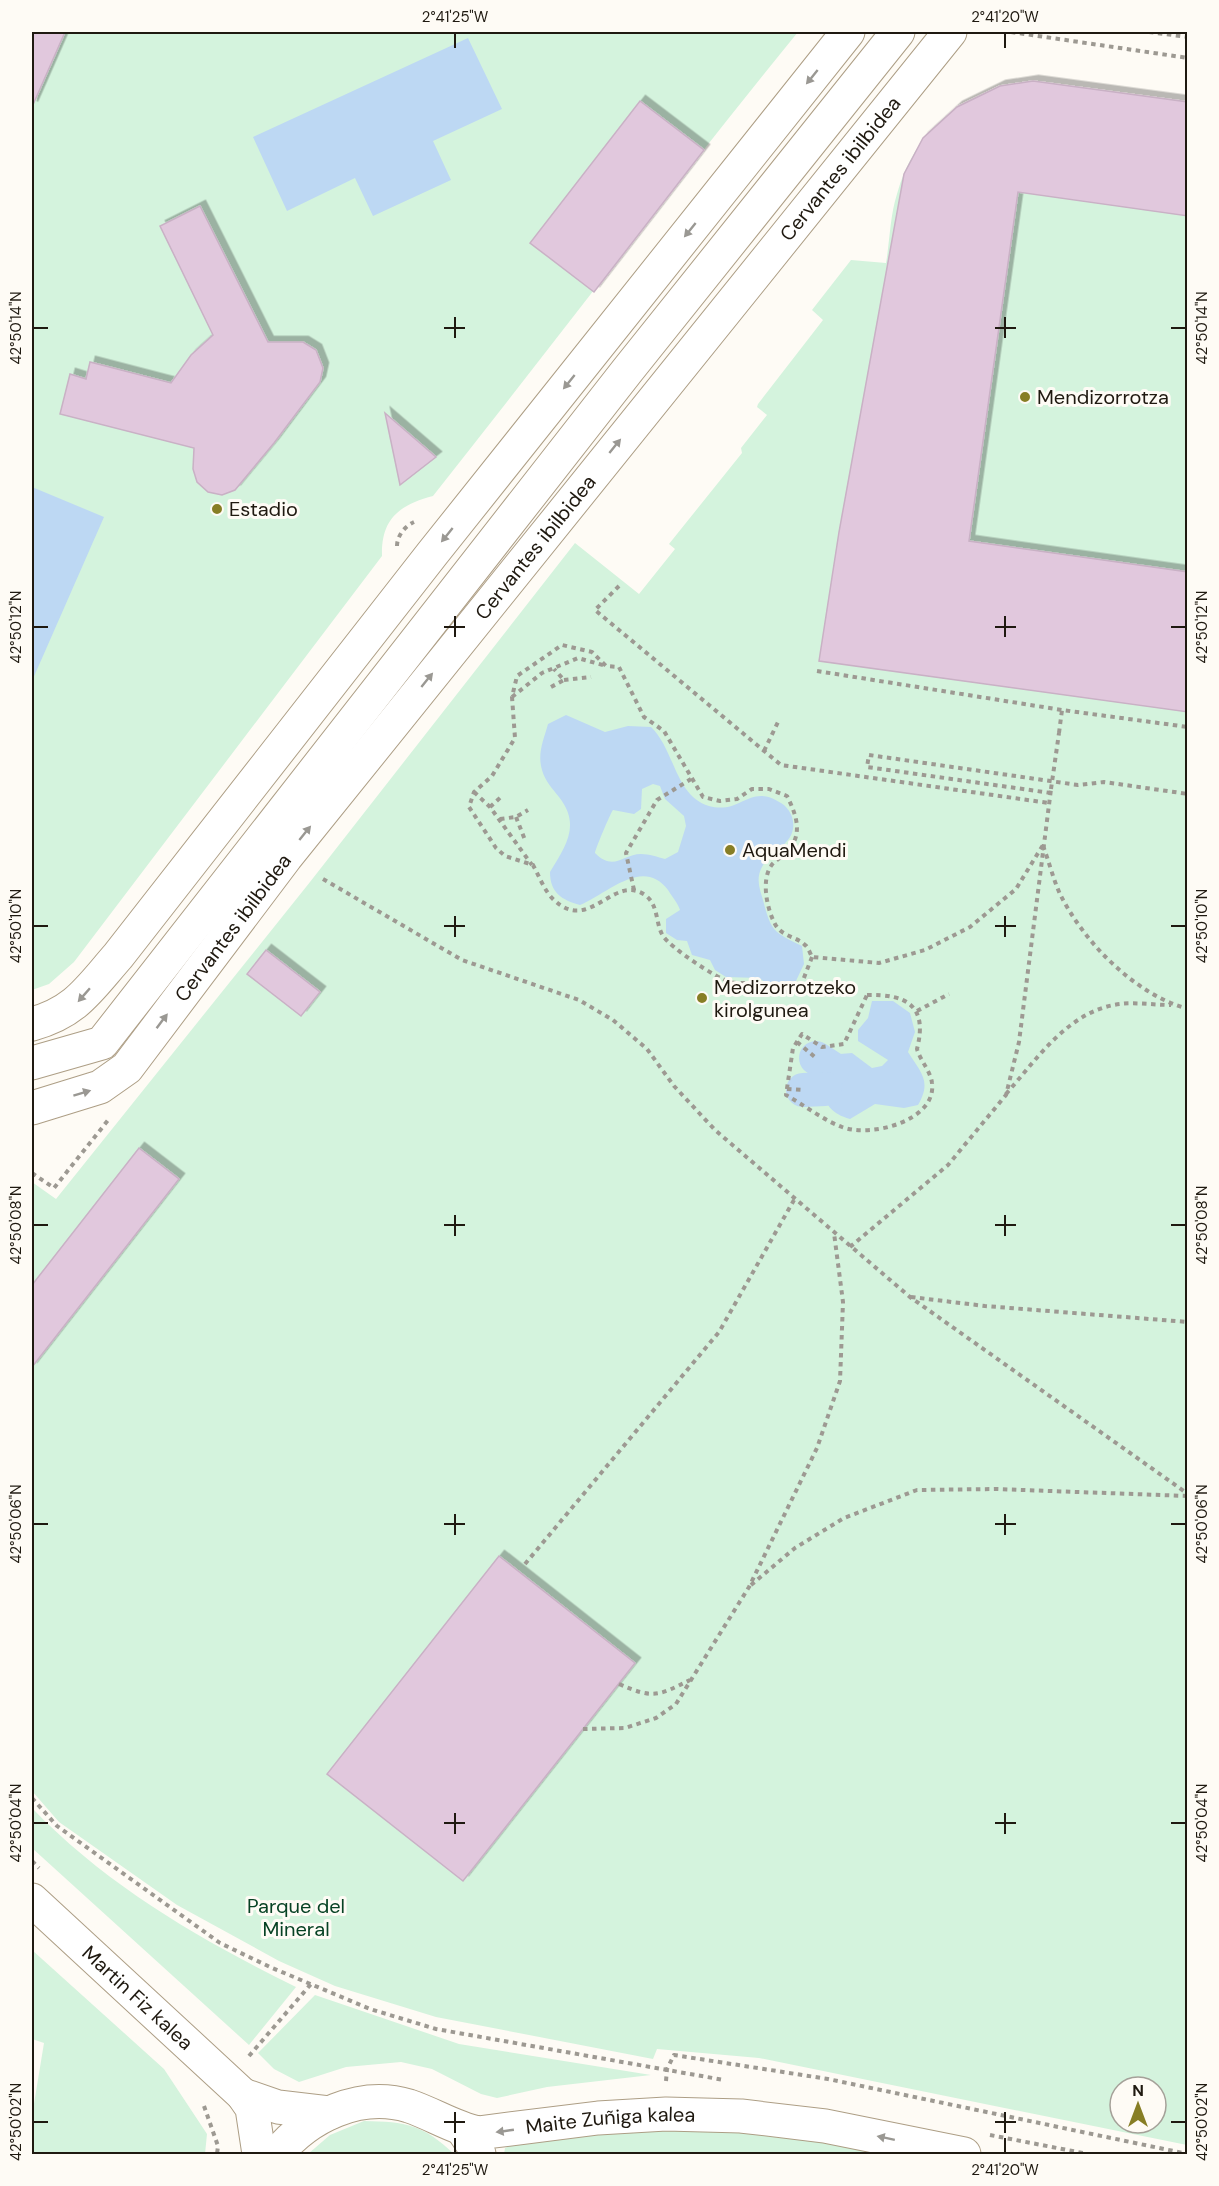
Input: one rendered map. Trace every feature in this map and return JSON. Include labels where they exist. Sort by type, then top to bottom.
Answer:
[{"type":"street","points":[[35,1030],[75,1005],[118,956],[432,554],[848,32]]},
{"type":"street","name":"Cervantes ibilbidea","points":[[32,1063],[102,1043],[627,370],[898,32]]},
{"type":"street","name":"Cervantes ibilbidea","points":[[41,1105],[100,1087],[126,1068],[286,857],[950,32]]},
{"type":"street","points":[[32,1070],[42,1094],[41,1105]]},
{"type":"street","name":"Martin Fiz kalea","points":[[36,1885],[278,2107],[329,2113]]},
{"type":"street","name":"Martin Fiz kalea","points":[[249,2080],[259,2154]]},
{"type":"street","name":"Maite Zuñiga kalea","points":[[278,2154],[289,2140],[314,2120],[344,2107],[375,2102],[407,2106],[471,2142],[478,2133],[569,2121],[666,2114],[741,2116],[825,2126],[964,2154]]},
{"type":"path","points":[[1011,32],[1188,58]]},
{"type":"path","points":[[1149,32],[1188,37]]},
{"type":"path","points":[[619,586],[595,610],[782,765],[1049,803]]},
{"type":"path","points":[[533,865],[504,856],[496,848],[469,807],[474,792],[492,776],[515,738],[512,697],[517,676],[530,664],[562,645],[592,652],[606,666]]},
{"type":"path","points":[[512,697],[542,673],[578,658],[606,666],[619,667],[644,717],[664,731],[703,797],[720,801],[737,799],[752,789],[769,789],[787,796],[797,816],[797,837],[787,853],[772,865],[766,878],[766,892],[776,926],[785,935],[805,945],[812,957]]},
{"type":"path","points":[[554,669],[564,680]]},
{"type":"path","points":[[817,672],[1188,727]]},
{"type":"path","points":[[551,687],[564,680],[591,677]]},
{"type":"path","points":[[1006,1095],[1019,1042],[1062,710]]},
{"type":"path","points":[[764,751],[779,720]]},
{"type":"path","points":[[1051,791],[867,767],[869,756],[1078,784],[1104,782],[1188,795]]},
{"type":"path","points":[[634,890],[626,853],[657,800],[691,779]]},
{"type":"path","points":[[474,792],[490,807],[533,865],[552,899],[575,912],[586,912],[604,899],[634,890],[646,896],[655,907],[663,936],[717,978],[734,983],[749,983],[772,992],[787,993],[800,988],[812,957]]},
{"type":"path","points":[[490,807],[502,796]]},
{"type":"path","points":[[499,819],[516,817],[528,810]]},
{"type":"path","points":[[516,817],[525,840]]},
{"type":"path","points":[[522,828],[530,831]]},
{"type":"path","points":[[812,957],[879,963],[925,950],[970,927],[1016,889],[1043,845]]},
{"type":"path","points":[[1043,845],[1060,893],[1093,942],[1124,974],[1172,1005]]},
{"type":"path","points":[[323,879],[462,960],[579,1000],[613,1020],[647,1049],[674,1086],[715,1130],[910,1297],[1188,1495]]},
{"type":"path","points":[[886,994],[906,1000],[917,1011],[921,1034],[917,1049],[932,1082],[930,1097],[915,1117],[878,1131],[843,1128],[786,1095],[793,1048],[796,1042],[802,1034],[822,1047],[844,1044],[867,995],[886,994]]},
{"type":"path","points":[[917,1011],[949,994]]},
{"type":"path","points":[[850,1247],[948,1165],[1057,1036],[1085,1016],[1118,1004],[1172,1005],[1188,1009]]},
{"type":"path","points":[[796,1042],[816,1058]]},
{"type":"path","points":[[787,1089],[803,1090]]},
{"type":"path","points":[[525,1564],[719,1332],[794,1200]]},
{"type":"path","points":[[583,1729],[625,1728],[656,1718],[676,1704],[749,1587],[817,1448],[840,1381],[843,1302],[834,1233]]},
{"type":"path","points":[[910,1297],[985,1306],[1188,1322]]},
{"type":"path","points":[[749,1587],[795,1548],[844,1518],[917,1490],[995,1489],[1188,1495]]},
{"type":"path","points":[[619,1684],[637,1692],[660,1695],[691,1679]]},
{"type":"path","points":[[32,1798],[57,1826],[220,1943],[270,1967],[370,2009],[436,2029]]},
{"type":"path","points":[[32,1861],[36,1885]]},
{"type":"path","points":[[240,2053],[249,2080]]},
{"type":"path","points":[[665,2088],[667,2069],[674,2055],[828,2079],[1188,2154]]},
{"type":"green space","name":"Estadio","points":[[32,32],[798,32],[433,496],[411,504],[394,516],[385,532],[382,556],[74,962],[49,984],[32,990]]},
{"type":"green space","name":"Medizorrotzeko kirolgunea","points":[[1033,81],[1187,102],[1187,2145],[1138,2135],[1168,2135],[1168,2075],[1108,2075],[1108,2129],[759,2058],[657,2049],[653,2059],[436,2017],[335,1986],[279,1961],[177,1905],[59,1822],[32,1791],[32,1182],[56,1199],[310,882],[575,543],[639,594],[675,549],[669,544],[742,453],[741,448],[767,415],[757,407],[758,404],[823,320],[812,310],[851,260],[886,263],[895,202],[905,170],[917,149],[947,115],[986,92]]},
{"type":"green space","points":[[32,1808],[91,1862],[156,1909],[224,1950],[296,1987],[249,2045],[32,1848]]},
{"type":"green space","points":[[32,1950],[164,2069],[207,2134],[205,2154],[32,2154],[32,2116],[44,2043],[32,2039]]},
{"type":"green space","points":[[315,1995],[459,2044],[651,2075],[547,2087],[497,2098],[481,2094],[432,2069],[401,2062],[346,2067],[299,2082],[274,2069],[258,2053]]},
{"type":"green space","points":[[364,2121],[392,2122],[413,2127],[432,2136],[454,2154],[308,2154],[330,2135]]},
{"type":"green space","points":[[729,2126],[908,2154],[504,2154],[505,2148],[555,2134],[614,2128]]},
{"type":"water","points":[[468,38],[502,109],[433,141],[451,180],[373,216],[355,178],[287,211],[253,137]]},
{"type":"water","points":[[32,487],[104,517],[32,681]]},
{"type":"water","name":"AquaMendi","points":[[566,715],[605,732],[628,726],[651,727],[659,737],[682,783],[698,801],[720,808],[761,796],[770,797],[786,807],[792,817],[792,834],[765,862],[759,881],[771,924],[779,933],[802,946],[804,964],[795,983],[785,988],[774,988],[759,978],[726,977],[715,970],[710,960],[692,955],[687,941],[677,940],[666,933],[666,919],[680,910],[668,890],[658,880],[648,876],[636,877],[613,886],[580,905],[558,894],[552,885],[550,872],[566,844],[570,826],[566,807],[542,770],[541,752],[548,724]],"holes":[[[653,784],[660,786],[665,799],[684,816],[686,826],[678,852],[665,859],[641,854],[613,862],[595,853],[613,810],[634,814],[641,809],[642,789]]]},
{"type":"water","points":[[872,1001],[893,1001],[910,1013],[915,1032],[908,1052],[921,1072],[924,1090],[918,1105],[904,1108],[875,1104],[850,1119],[830,1108],[825,1092],[840,1054],[852,1053],[872,1068],[882,1066],[888,1060],[858,1041],[858,1030],[868,1018]]},
{"type":"building","points":[[32,32],[65,32],[32,107]]},
{"type":"building","name":"Mendizorrotza","points":[[1033,81],[1188,102],[1188,216],[1018,192],[969,541],[1188,572],[1188,712],[819,661],[839,532],[904,174],[923,138],[957,107],[1000,86]]},
{"type":"building","points":[[640,101],[704,150],[594,292],[530,243]]},
{"type":"building","points":[[200,206],[268,342],[303,342],[316,350],[323,368],[320,382],[274,443],[235,490],[222,495],[208,492],[197,482],[193,469],[194,448],[60,414],[70,374],[86,379],[90,362],[171,383],[191,355],[213,335],[160,226]]},
{"type":"building","points":[[385,413],[436,457],[400,485]]},
{"type":"building","points":[[266,950],[320,992],[301,1016],[247,974]]},
{"type":"building","points":[[139,1148],[179,1179],[32,1367],[32,1285]]},
{"type":"building","points":[[499,1556],[635,1663],[463,1881],[327,1774]]},
{"type":"waterway","points":[[816,1058],[833,1069]]},
{"type":"waterway","points":[[803,1090],[825,1089]]},
{"type":"place","name":"Mendizorrotza","points":[[1025,397]]},
{"type":"place","name":"Estadio","points":[[217,509]]},
{"type":"place","name":"AquaMendi","points":[[730,850]]},
{"type":"place","name":"Medizorrotzeko kirolgunea","points":[[702,998]]},
{"type":"park label","name":"Parque del Mineral","points":[[296,1918]]}]
